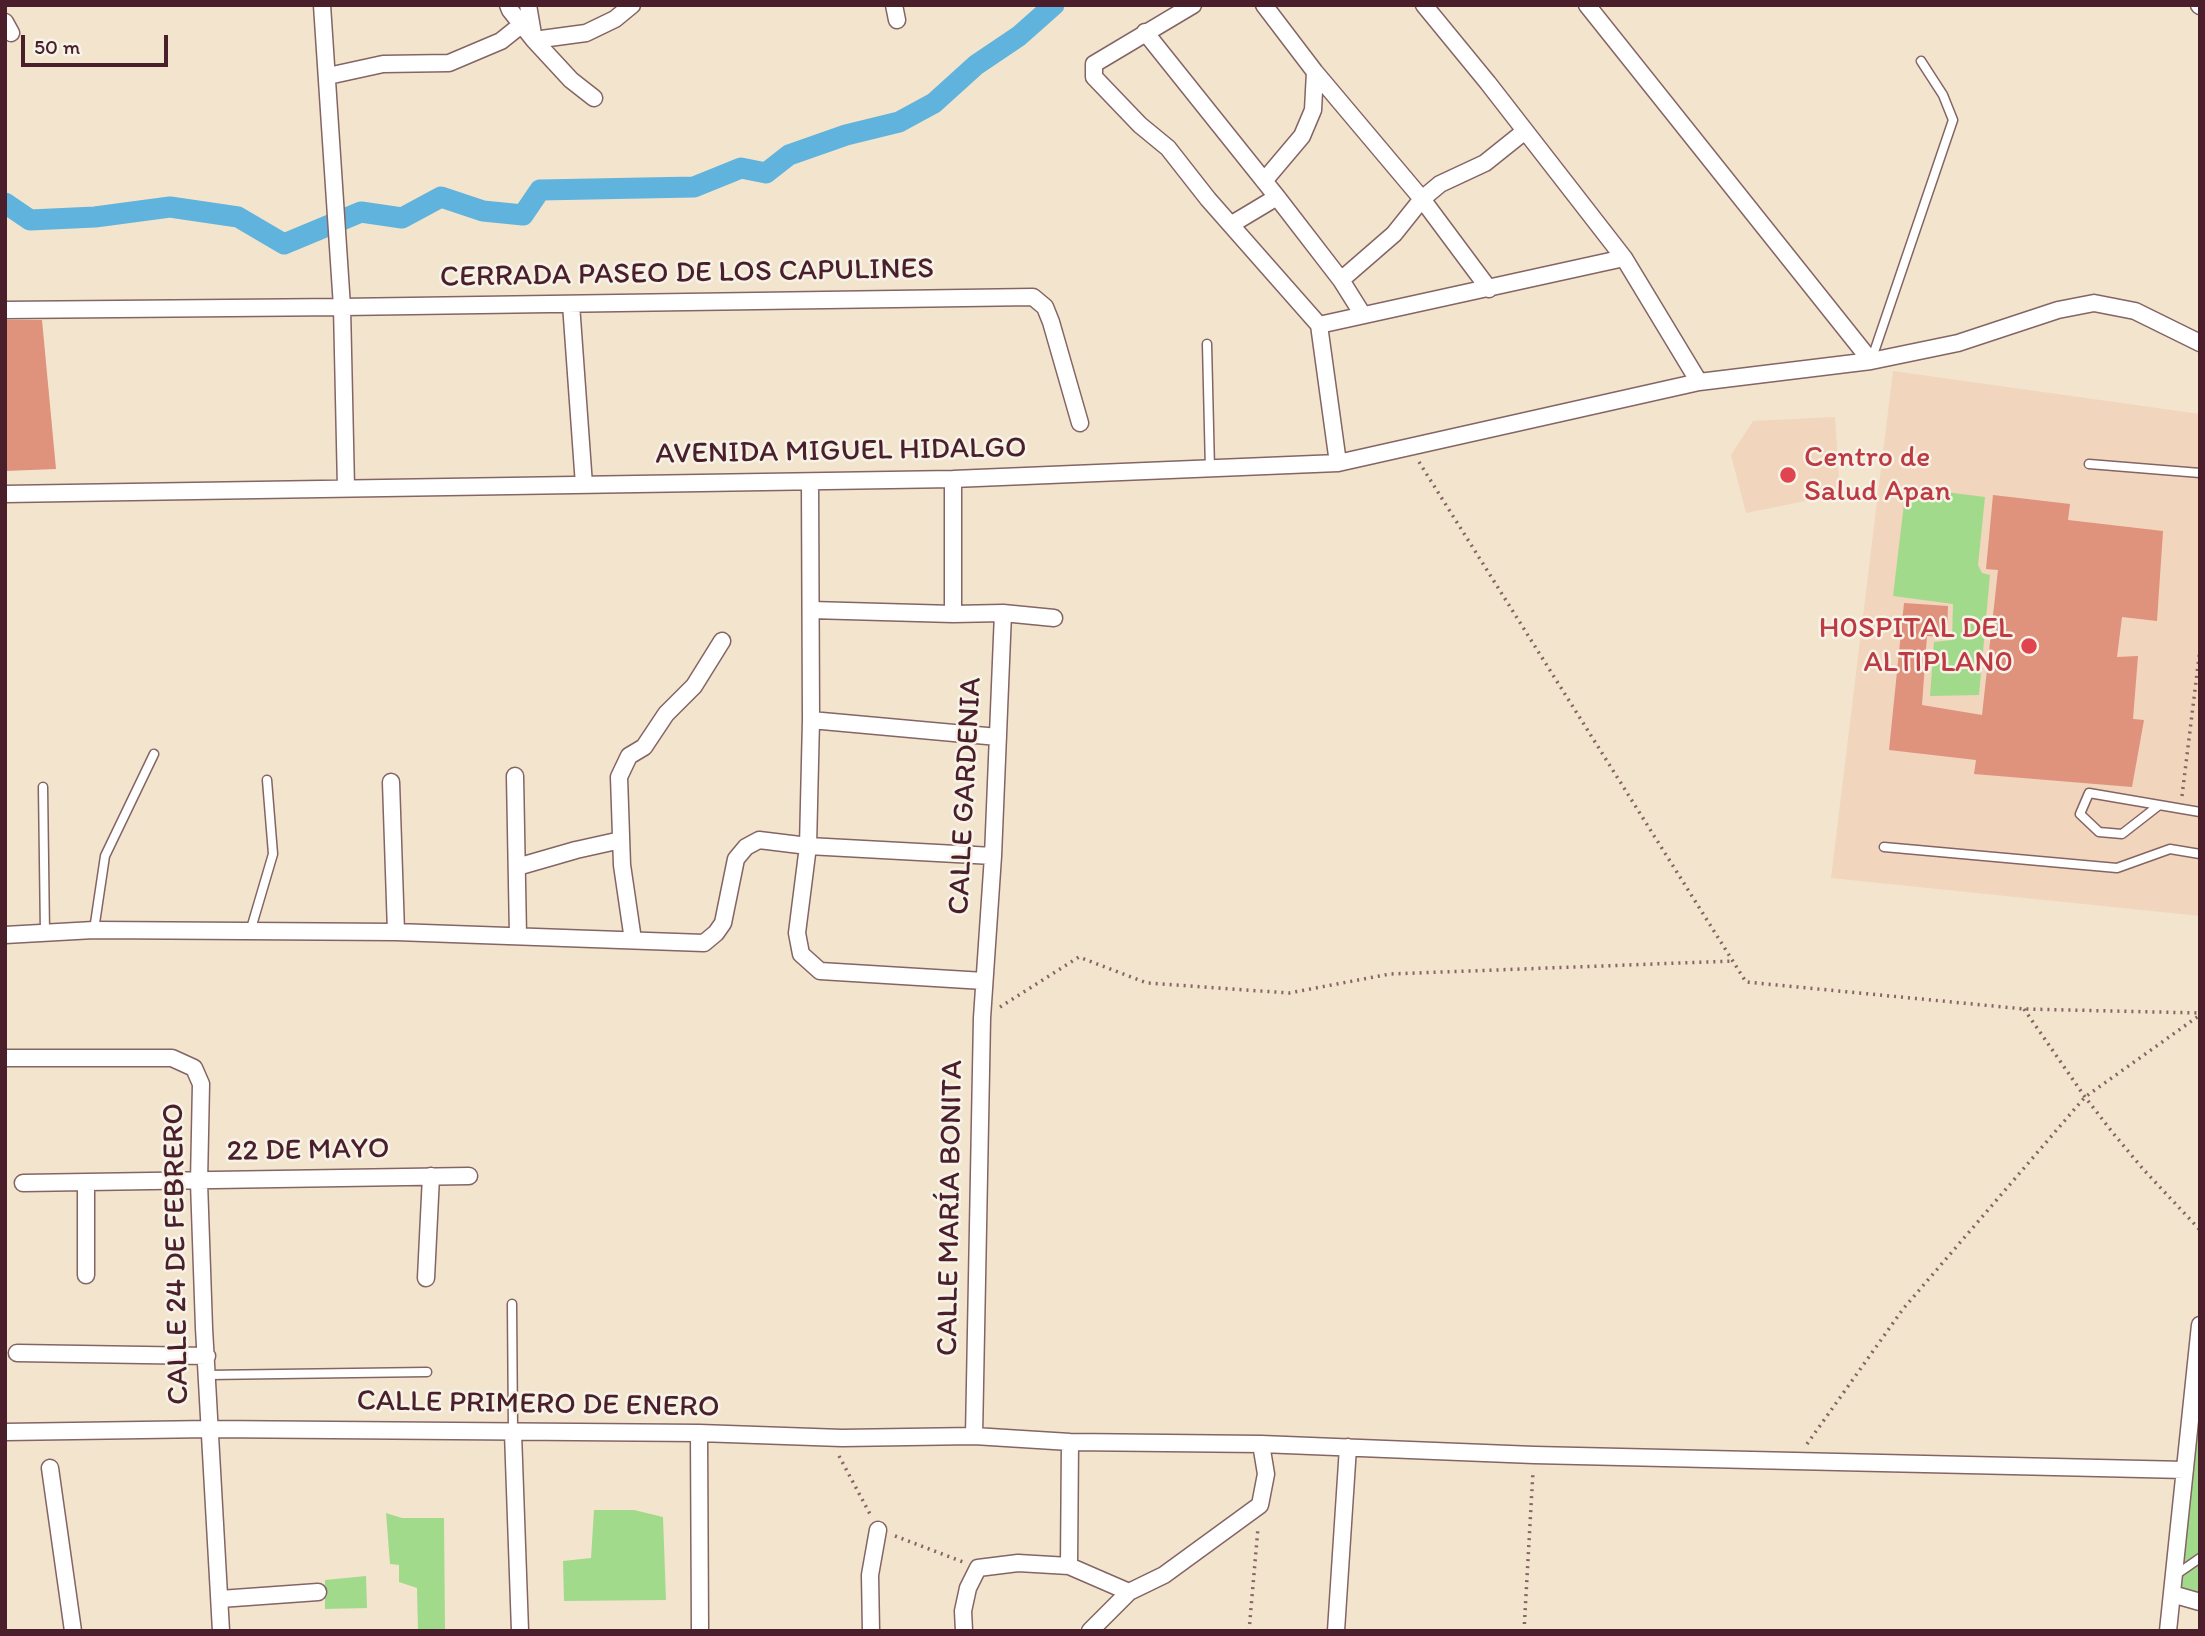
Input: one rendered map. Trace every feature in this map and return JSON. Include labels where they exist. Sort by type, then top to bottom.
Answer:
[{"type":"street","points":[[322,5],[342,307],[346,488]]},
{"type":"street","points":[[508,5],[534,40],[571,80],[594,98]]},
{"type":"street","points":[[528,5],[534,40]]},
{"type":"street","points":[[534,40],[586,33],[615,19],[632,5]]},
{"type":"street","points":[[1193,5],[1094,64],[1094,77],[1140,125],[1168,148],[1208,199],[1319,325],[1338,463]]},
{"type":"street","points":[[1264,5],[1315,72],[1422,199],[1489,289]]},
{"type":"street","points":[[1424,5],[1623,258],[1699,382]]},
{"type":"street","points":[[1587,5],[1871,361]]},
{"type":"street","points":[[328,76],[383,64],[449,63],[501,41],[521,25]]},
{"type":"street","points":[[1145,32],[1278,197],[1341,280],[1363,315]]},
{"type":"street","points":[[1264,181],[1302,136],[1313,110],[1315,72]]},
{"type":"street","points":[[1341,280],[1394,234],[1422,199],[1440,184],[1485,163],[1525,131]]},
{"type":"street","points":[[1232,224],[1278,197]]},
{"type":"street","points":[[1319,325],[1623,258]]},
{"type":"street","name":"CERRADA PASEO DE LOS CAPULINES","points":[[5,310],[1033,297],[1045,307],[1051,322],[1080,423]]},
{"type":"street","name":"AVENIDA MIGUEL HIDALGO","points":[[5,494],[953,480],[1338,463],[1410,449],[1699,382],[1871,361],[1958,343],[2058,310],[2094,303],[2135,311],[2200,343]]},
{"type":"street","points":[[571,304],[584,485]]},
{"type":"street","points":[[953,480],[953,614]]},
{"type":"street","points":[[810,482],[811,720],[808,846],[797,933],[801,954],[820,971],[984,981]]},
{"type":"street","points":[[811,610],[1003,613],[1054,618]]},
{"type":"street","name":"CALLE GARDENIA","points":[[984,981],[993,856],[1003,613]]},
{"type":"street","points":[[633,940],[622,865],[619,777],[629,756],[644,747],[666,714],[694,686],[722,641]]},
{"type":"street","points":[[811,720],[998,737]]},
{"type":"street","points":[[515,776],[518,936]]},
{"type":"street","points":[[391,782],[396,932]]},
{"type":"street","points":[[517,867],[621,840]]},
{"type":"street","points":[[5,935],[94,930],[396,932],[704,943],[723,923],[736,859],[746,847],[759,840],[808,846],[993,856]]},
{"type":"street","name":"CALLE MARÍA BONITA","points":[[974,1436],[984,981]]},
{"type":"street","name":"CALLE 24 DE FEBRERO","points":[[5,1058],[172,1058],[194,1068],[201,1084],[199,1181],[221,1631]]},
{"type":"street","points":[[426,1278],[430,1176]]},
{"type":"street","name":"22 DE MAYO","points":[[23,1183],[469,1176]]},
{"type":"street","points":[[86,1183],[86,1275]]},
{"type":"street","points":[[2168,1631],[2200,1325]]},
{"type":"street","points":[[17,1353],[207,1356]]},
{"type":"street","name":"CALLE PRIMERO DE ENERO","points":[[5,1432],[210,1429],[699,1433],[842,1438],[974,1436],[1534,1455],[2185,1470]]},
{"type":"street","points":[[513,1433],[520,1631]]},
{"type":"street","points":[[699,1433],[700,1631]]},
{"type":"street","points":[[1069,1566],[1070,1441]]},
{"type":"street","points":[[1090,1631],[1129,1592],[1164,1575],[1260,1505],[1266,1474],[1261,1444]]},
{"type":"street","points":[[1336,1631],[1348,1447]]},
{"type":"street","points":[[50,1468],[73,1631]]},
{"type":"street","points":[[871,1631],[870,1575],[878,1530]]},
{"type":"street","points":[[964,1631],[963,1611],[968,1588],[978,1568],[1018,1563],[1069,1566],[1129,1592]]},
{"type":"street","points":[[220,1599],[318,1592]]},
{"type":"street","points":[[2172,1594],[2200,1602]]},
{"type":"lane","points":[[1871,361],[1953,120],[1943,94],[1921,61]]},
{"type":"lane","points":[[1207,344],[1210,470]]},
{"type":"lane","points":[[2089,464],[2200,473]]},
{"type":"lane","points":[[94,930],[105,856],[154,754]]},
{"type":"lane","points":[[250,932],[273,854],[267,780]]},
{"type":"lane","points":[[43,787],[45,934]]},
{"type":"lane","points":[[2158,806],[2122,834],[2099,832],[2080,814],[2089,793],[2200,812]]},
{"type":"lane","points":[[1884,847],[2117,868],[2170,849],[2200,854]]},
{"type":"lane","points":[[512,1304],[513,1433]]},
{"type":"lane","points":[[207,1375],[427,1372]]},
{"type":"lane","points":[[2174,1576],[2200,1558]]},
{"type":"path","points":[[1410,449],[1746,982],[2024,1009],[2200,1014]]},
{"type":"path","points":[[2180,808],[2200,643]]},
{"type":"path","points":[[982,1018],[1079,957],[1147,984],[1289,993],[1390,974],[1732,961]]},
{"type":"path","points":[[2024,1009],[2085,1097],[2143,1169],[2200,1230]]},
{"type":"path","points":[[1795,1461],[1903,1309],[2085,1097],[2200,1014]]},
{"type":"path","points":[[1524,1631],[1534,1455]]},
{"type":"path","points":[[1249,1631],[1260,1505]]},
{"type":"shaded area","name":"H0SPITAL DEL ALTIPLAN0","points":[[1893,371],[2200,414],[2200,916],[1831,878]]},
{"type":"shaded area","name":"Centro de Salud Apan","points":[[1835,417],[1840,494],[1746,513],[1731,455],[1753,421]]},
{"type":"green space","points":[[1906,487],[1985,497],[1978,565],[1982,573],[1990,575],[1979,695],[1930,696],[1934,642],[1952,640],[1953,604],[1893,596]]},
{"type":"green space","points":[[2200,1366],[2200,1599],[2176,1592]]},
{"type":"green space","points":[[594,1510],[634,1510],[663,1517],[666,1600],[564,1601],[563,1561],[591,1558]]},
{"type":"green space","points":[[386,1513],[402,1518],[444,1518],[445,1631],[418,1631],[417,1588],[399,1582],[399,1565],[390,1564]]},
{"type":"green space","points":[[366,1576],[367,1608],[325,1609],[325,1580]]},
{"type":"building","points":[[5,320],[42,320],[56,469],[5,471]]},
{"type":"building","points":[[1993,495],[2070,504],[2068,520],[2163,531],[2157,621],[2122,617],[2117,657],[2138,656],[2133,719],[2144,720],[2132,787],[1974,774],[1976,760],[1889,750],[1904,603],[1948,606],[1947,637],[1927,636],[1922,705],[1982,715],[1998,570],[1986,569]]},
{"type":"waterway","points":[[5,203],[30,220],[95,217],[170,207],[238,217],[284,244],[361,212],[402,218],[441,197],[483,211],[523,215],[540,190],[694,187],[741,168],[766,173],[789,155],[846,135],[899,122],[934,103],[976,65],[1019,36],[1054,5]]},
{"type":"place","name":"Centro de Salud Apan","points":[[1788,475]]},
{"type":"place","name":"H0SPITAL DEL ALTIPLAN0","points":[[2029,646]]}]
